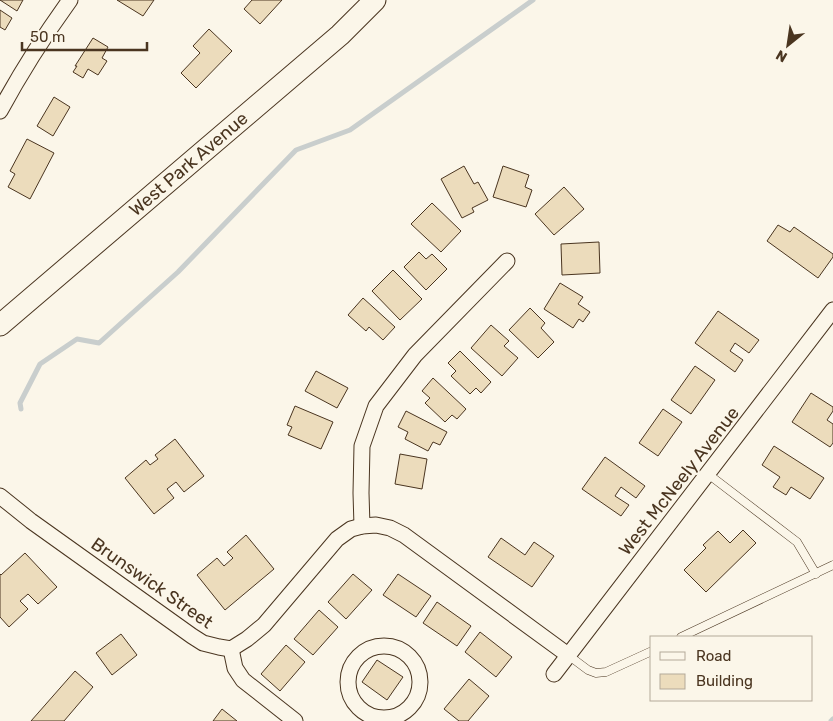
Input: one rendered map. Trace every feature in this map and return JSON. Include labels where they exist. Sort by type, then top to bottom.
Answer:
[{"type":"main road","name":"West Park Avenue","points":[[0,325],[340,34],[375,0]]},
{"type":"street","points":[[0,111],[50,27],[70,0]]},
{"type":"street","points":[[362,526],[362,446],[376,406],[415,355],[506,261]]},
{"type":"street","name":"West McNeely Avenue","points":[[554,674],[833,310]]},
{"type":"street","name":"Brunswick Street","points":[[0,496],[31,521],[192,636],[219,648],[231,649]]},
{"type":"street","points":[[295,721],[243,680],[235,668],[231,649],[264,625],[338,539],[351,530],[362,526],[376,525],[404,534],[568,654]]},
{"type":"street","points":[[390,646],[410,656],[420,675],[421,686],[413,706],[395,717],[358,716],[356,704],[350,695],[348,684],[353,664],[360,655],[369,649],[390,646]]},
{"type":"lane","points":[[708,474],[797,542],[816,574]]},
{"type":"lane","points":[[683,636],[833,565]]},
{"type":"lane","points":[[568,654],[588,670],[596,673],[606,672],[650,652]]},
{"type":"building","points":[[0,0],[23,0],[17,11]]},
{"type":"building","points":[[117,0],[154,0],[143,16]]},
{"type":"building","points":[[252,0],[282,0],[260,24],[244,9]]},
{"type":"building","points":[[0,10],[12,18],[5,30],[0,27]]},
{"type":"building","points":[[209,29],[232,51],[196,88],[181,73],[200,53],[193,46]]},
{"type":"building","points":[[93,38],[108,47],[102,58],[107,61],[98,75],[88,69],[83,78],[73,72]]},
{"type":"building","points":[[54,97],[70,107],[53,136],[37,126]]},
{"type":"building","points":[[27,139],[54,153],[30,199],[8,187],[15,174],[10,171]]},
{"type":"building","points":[[464,166],[474,184],[478,182],[488,200],[472,208],[474,212],[462,218],[441,179]]},
{"type":"building","points":[[503,166],[529,175],[525,187],[532,190],[526,207],[493,197]]},
{"type":"building","points":[[564,187],[584,209],[554,235],[535,214]]},
{"type":"building","points":[[432,203],[461,231],[441,252],[411,224]]},
{"type":"building","points":[[778,225],[790,232],[794,227],[833,254],[833,257],[818,278],[767,241]]},
{"type":"building","points":[[599,242],[600,273],[562,275],[561,244]]},
{"type":"building","points":[[419,252],[426,259],[432,254],[447,269],[426,290],[404,267]]},
{"type":"building","points":[[393,270],[422,299],[400,320],[372,291]]},
{"type":"building","points":[[560,283],[583,297],[578,304],[590,312],[583,322],[579,319],[573,328],[544,309]]},
{"type":"building","points":[[363,298],[395,327],[383,340],[369,327],[366,331],[348,315]]},
{"type":"building","points":[[530,308],[545,323],[541,328],[554,342],[538,358],[509,330]]},
{"type":"building","points":[[718,311],[759,340],[749,353],[735,343],[730,351],[743,360],[735,372],[695,343]]},
{"type":"building","points":[[491,325],[509,341],[504,346],[518,358],[502,376],[471,348]]},
{"type":"building","points":[[460,351],[491,382],[481,393],[476,388],[470,394],[451,376],[456,371],[448,363]]},
{"type":"building","points":[[695,366],[715,380],[691,414],[671,400]]},
{"type":"building","points":[[316,371],[348,388],[337,408],[305,391]]},
{"type":"building","points":[[433,378],[466,409],[457,419],[452,415],[445,422],[425,403],[430,398],[422,391]]},
{"type":"building","points":[[811,393],[833,407],[833,411],[827,420],[833,424],[833,443],[830,447],[792,422]]},
{"type":"building","points":[[295,406],[333,422],[321,449],[288,435],[292,427],[287,425]]},
{"type":"building","points":[[663,409],[682,422],[658,456],[639,443]]},
{"type":"building","points":[[406,411],[447,432],[440,445],[433,442],[428,451],[405,439],[408,432],[398,427]]},
{"type":"building","points":[[175,439],[204,476],[184,492],[176,482],[167,489],[174,498],[154,514],[125,478],[146,460],[150,465],[158,459],[155,455]]},
{"type":"building","points":[[774,446],[824,478],[810,499],[791,487],[786,495],[773,487],[780,477],[762,465]]},
{"type":"building","points":[[400,454],[427,459],[422,489],[395,484]]},
{"type":"building","points":[[605,457],[645,486],[636,498],[621,487],[615,496],[629,505],[621,516],[582,489]]},
{"type":"building","points":[[743,530],[756,543],[706,592],[684,570],[706,548],[703,545],[718,531],[730,543]]},
{"type":"building","points":[[246,535],[274,569],[225,610],[197,575],[217,558],[224,566],[233,558],[227,552]]},
{"type":"building","points":[[501,538],[525,555],[534,542],[554,556],[532,587],[488,557]]},
{"type":"building","points":[[25,553],[57,587],[38,604],[28,594],[20,601],[28,609],[9,627],[0,617],[0,574]]},
{"type":"building","points":[[353,574],[372,590],[346,619],[328,602]]},
{"type":"building","points":[[398,574],[431,596],[416,617],[383,595]]},
{"type":"building","points":[[437,602],[471,626],[457,646],[423,623]]},
{"type":"building","points":[[319,610],[338,627],[313,655],[294,639]]},
{"type":"building","points":[[480,632],[512,657],[496,677],[465,652]]},
{"type":"building","points":[[121,634],[137,655],[112,675],[96,653]]},
{"type":"building","points":[[286,645],[305,662],[280,691],[261,674]]},
{"type":"building","points":[[377,660],[403,677],[387,700],[362,682]]},
{"type":"building","points":[[75,671],[93,687],[64,721],[31,721]]},
{"type":"building","points":[[469,679],[489,696],[468,721],[459,721],[444,709]]},
{"type":"building","points":[[222,709],[237,721],[213,721]]},
{"type":"waterway","points":[[21,409],[20,403],[40,364],[77,339],[99,343],[178,272],[296,150],[350,130],[533,0]]}]
